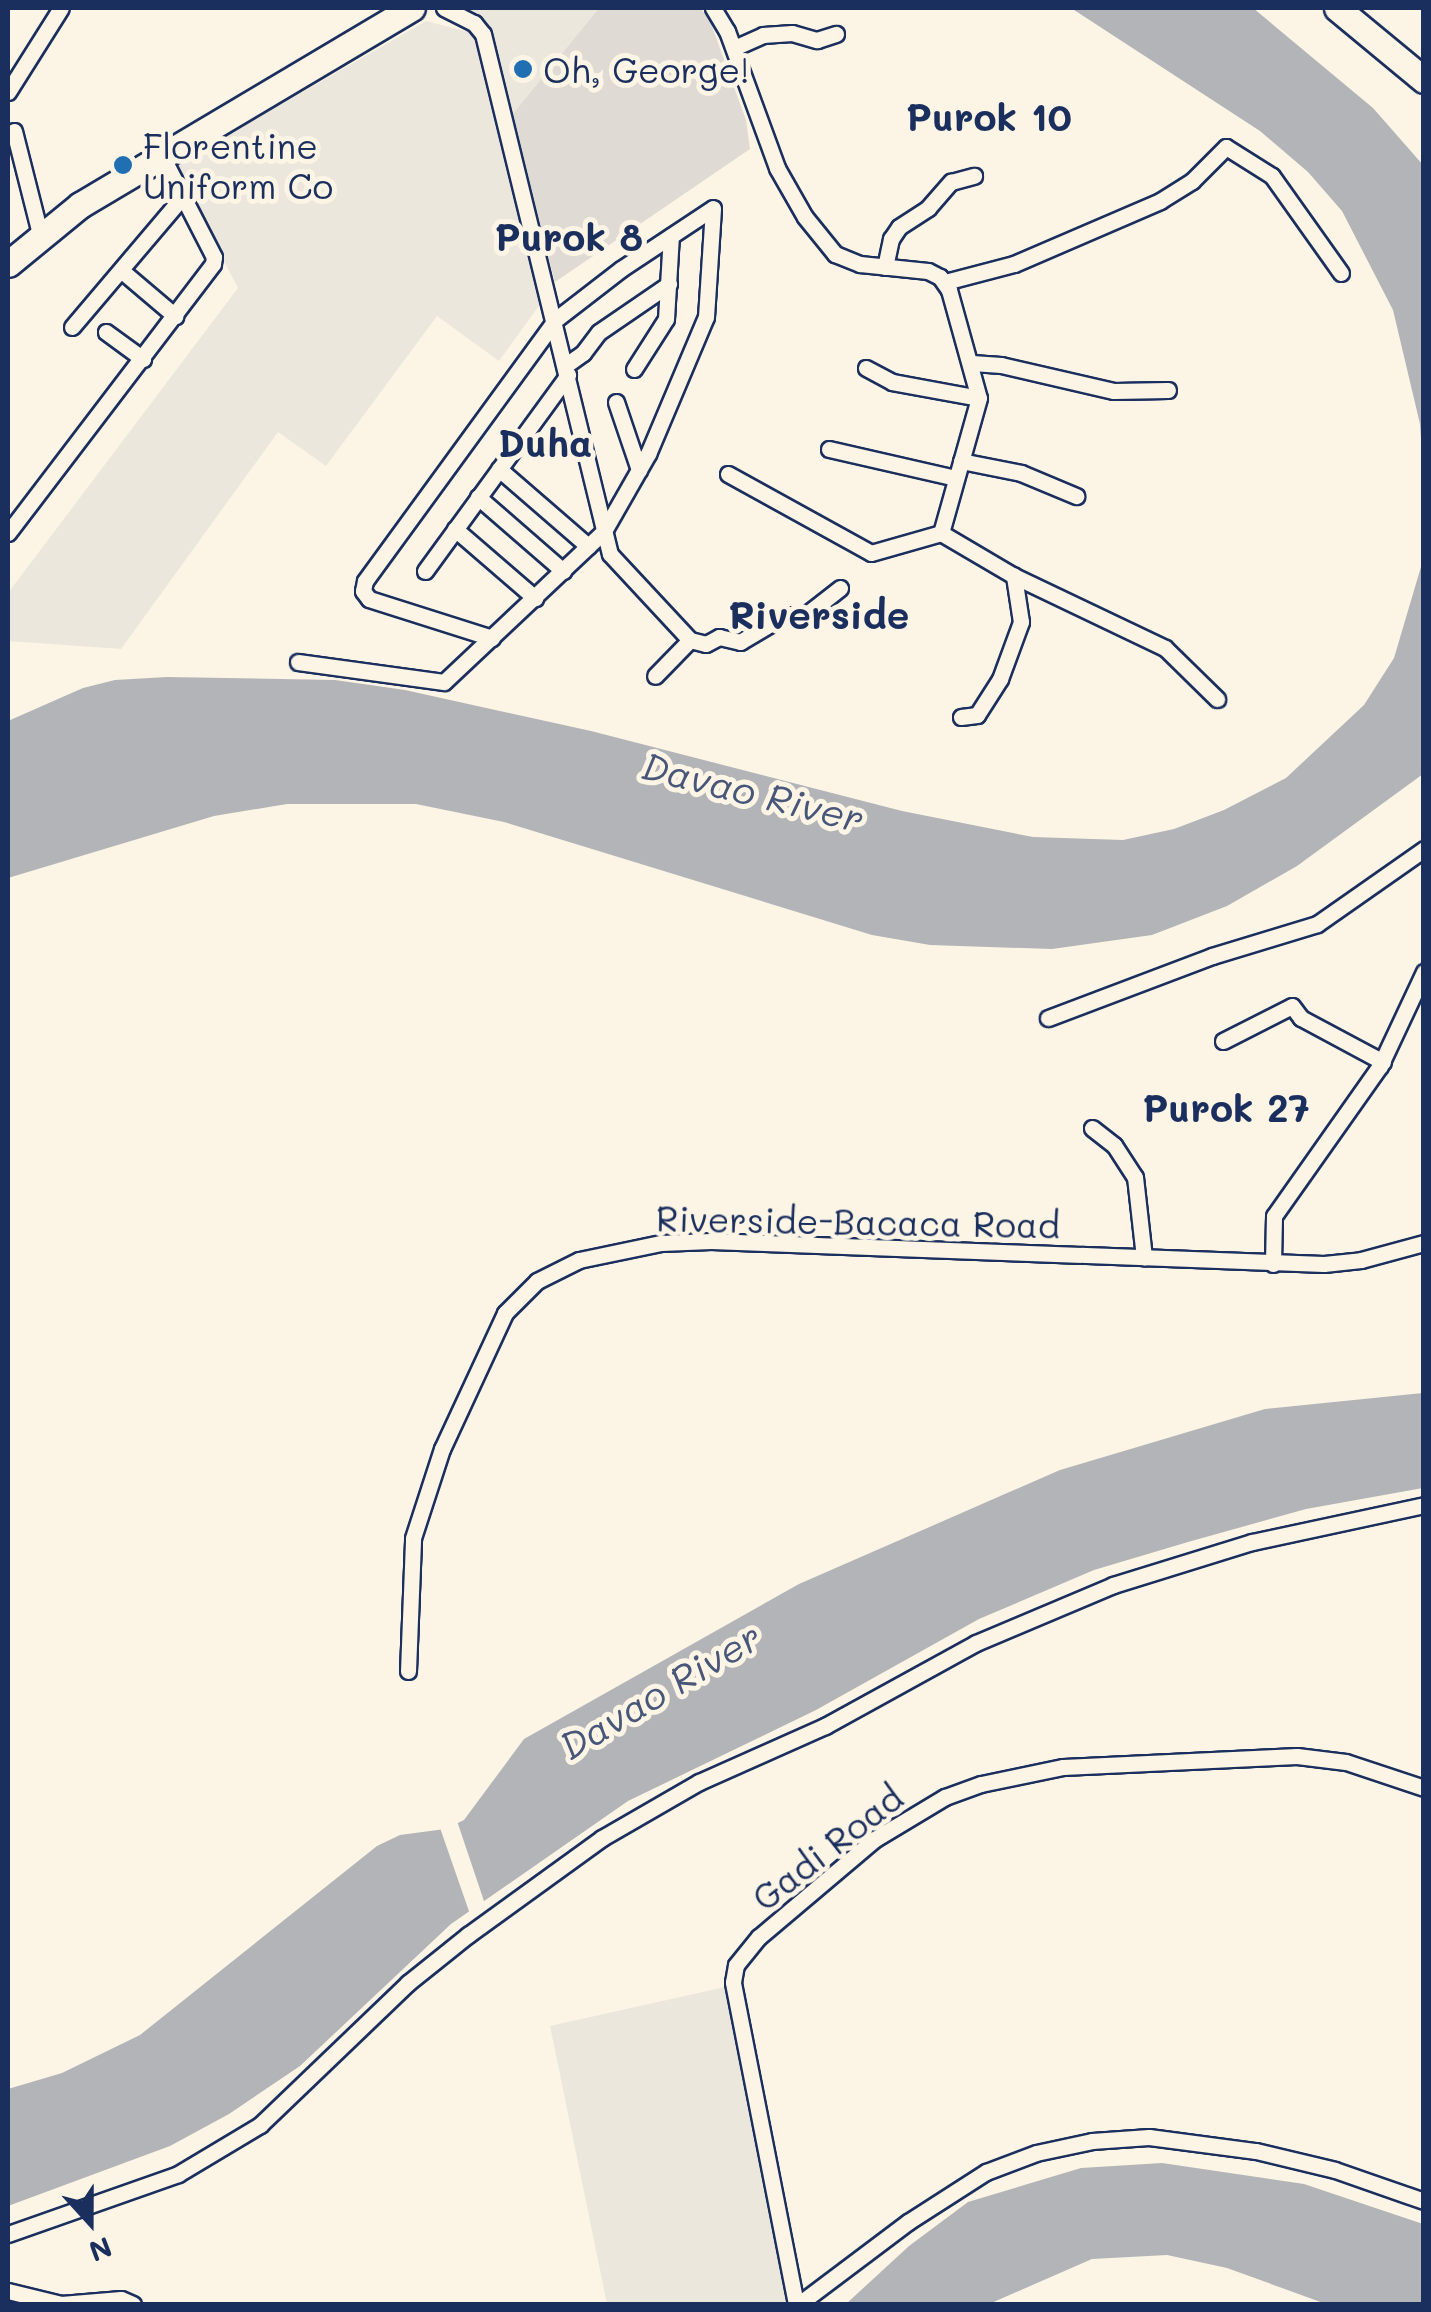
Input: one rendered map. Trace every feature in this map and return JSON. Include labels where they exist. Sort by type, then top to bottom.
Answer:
[{"type":"main road","points":[[1336,8],[1424,80]]},
{"type":"main road","points":[[8,264],[80,205],[407,11]]},
{"type":"street","points":[[8,92],[61,8]]},
{"type":"street","points":[[444,8],[474,23],[483,34],[604,531],[618,567],[690,640],[706,644],[719,637],[740,642],[784,616],[796,618],[807,614],[840,588]]},
{"type":"street","points":[[713,8],[734,48],[777,168],[805,217],[840,258],[928,271],[945,282],[972,363],[978,398],[940,534]]},
{"type":"street","points":[[734,48],[763,35],[792,33],[817,40],[836,34]]},
{"type":"street","points":[[14,131],[41,238]]},
{"type":"street","points":[[945,282],[1014,264],[1160,201],[1192,182],[1226,147],[1272,176],[1342,273]]},
{"type":"street","points":[[8,533],[214,261],[162,156]]},
{"type":"street","points":[[886,266],[891,239],[899,227],[928,208],[952,182],[974,176]]},
{"type":"street","points":[[72,328],[183,196]]},
{"type":"street","points":[[298,662],[444,682],[492,638],[535,598],[604,531],[639,470],[706,317],[713,208],[555,320],[363,586],[369,599],[492,638]]},
{"type":"street","points":[[634,369],[666,320],[670,236]]},
{"type":"street","points":[[122,272],[175,316]]},
{"type":"street","points":[[425,571],[567,370],[599,332],[669,284]]},
{"type":"street","points":[[106,332],[143,359]]},
{"type":"street","points":[[972,363],[1000,365],[1114,391],[1168,390]]},
{"type":"street","points":[[866,368],[892,382],[978,398]]},
{"type":"street","points":[[616,402],[639,470]]},
{"type":"street","points":[[829,448],[956,478]]},
{"type":"street","points":[[961,461],[1021,473],[1076,496]]},
{"type":"street","points":[[499,469],[588,546]]},
{"type":"street","points":[[728,474],[870,553],[940,534],[1014,576],[1164,648],[1216,699]]},
{"type":"street","points":[[478,497],[562,571]]},
{"type":"street","points":[[455,529],[535,598]]},
{"type":"street","points":[[961,717],[977,715],[1000,679],[1021,622],[1014,576]]},
{"type":"street","points":[[655,676],[690,640]]},
{"type":"street","points":[[1048,1018],[1212,956],[1317,924],[1424,849]]},
{"type":"street","points":[[1273,1264],[1274,1216],[1383,1062],[1424,972]]},
{"type":"street","points":[[1222,1041],[1292,1006],[1301,1018],[1383,1062]]},
{"type":"street","points":[[1092,1128],[1114,1145],[1134,1177],[1144,1257]]},
{"type":"street","name":"Riverside-Bacaca Road","points":[[408,1671],[410,1562],[424,1497],[494,1331],[519,1296],[557,1269],[603,1253],[686,1242],[1273,1264],[1362,1260],[1424,1244]]},
{"type":"street","points":[[8,2234],[178,2174],[246,2134],[294,2096],[408,1982],[468,1935],[602,1838],[699,1782],[824,1726],[976,1643],[1114,1585],[1252,1542],[1424,1505]]},
{"type":"street","name":"Gadi Road","points":[[797,2304],[734,1982],[736,1964],[759,1938],[875,1839],[946,1797],[981,1784],[1063,1767],[1296,1756],[1346,1762],[1424,1788]]},
{"type":"street","points":[[797,2304],[908,2222],[986,2172],[1036,2153],[1092,2141],[1150,2137],[1256,2151],[1336,2170],[1424,2201]]},
{"type":"street","points":[[8,2291],[61,2304],[121,2299],[133,2304]]},
{"type":"shaded area","name":"Oh, George!","points":[[450,8],[599,8],[511,116],[484,23],[460,16]]},
{"type":"shaded area","points":[[599,8],[700,8],[709,18],[746,120],[750,149],[555,282],[511,116]]},
{"type":"shaded area","points":[[426,21],[469,32],[475,41],[544,299],[499,361],[437,316],[326,466],[278,432],[121,649],[8,641],[8,593],[238,288],[174,166]]},
{"type":"shaded area","points":[[725,1987],[791,2303],[607,2304],[550,2026]]},
{"type":"water","points":[[1071,8],[1253,8],[1373,108],[1423,165],[1423,468],[1420,424],[1393,310],[1342,211],[1308,172],[1260,131]]},
{"type":"water","name":"Davao River","points":[[1423,560],[1423,774],[1297,866],[1227,906],[1152,935],[1052,949],[930,945],[872,935],[504,822],[416,804],[287,804],[214,816],[8,878],[8,721],[83,688],[115,680],[167,677],[335,680],[405,690],[591,731],[902,811],[1033,837],[1123,840],[1174,829],[1224,810],[1286,778],[1364,705],[1394,658]]},
{"type":"water","name":"Davao River","points":[[1423,1393],[1423,1488],[1306,1509],[1188,1542],[1094,1570],[979,1619],[816,1710],[628,1801],[451,1924],[300,2066],[229,2114],[170,2146],[8,2206],[8,2089],[62,2073],[140,2035],[377,1846],[400,1835],[445,1829],[464,1820],[524,1739],[799,1584],[1060,1470],[1265,1409]]},
{"type":"water","points":[[1162,2163],[1304,2184],[1423,2224],[1423,2304],[1326,2304],[1227,2268],[1167,2255],[1092,2259],[989,2304],[846,2304],[909,2246],[968,2202],[1081,2168]]},
{"type":"pier","points":[[456,1818],[486,1907],[471,1917],[439,1825]]},
{"type":"place","name":"Oh, George!","points":[[523,69]]},
{"type":"place","name":"Florentine Uniform Co","points":[[123,165]]},
{"type":"district","name":"Purok 10","points":[[989,117]]},
{"type":"district","name":"Purok 8","points":[[569,237]]},
{"type":"district","name":"Duha","points":[[545,443]]},
{"type":"district","name":"Riverside","points":[[819,615]]},
{"type":"district","name":"Purok 27","points":[[1226,1108]]}]
